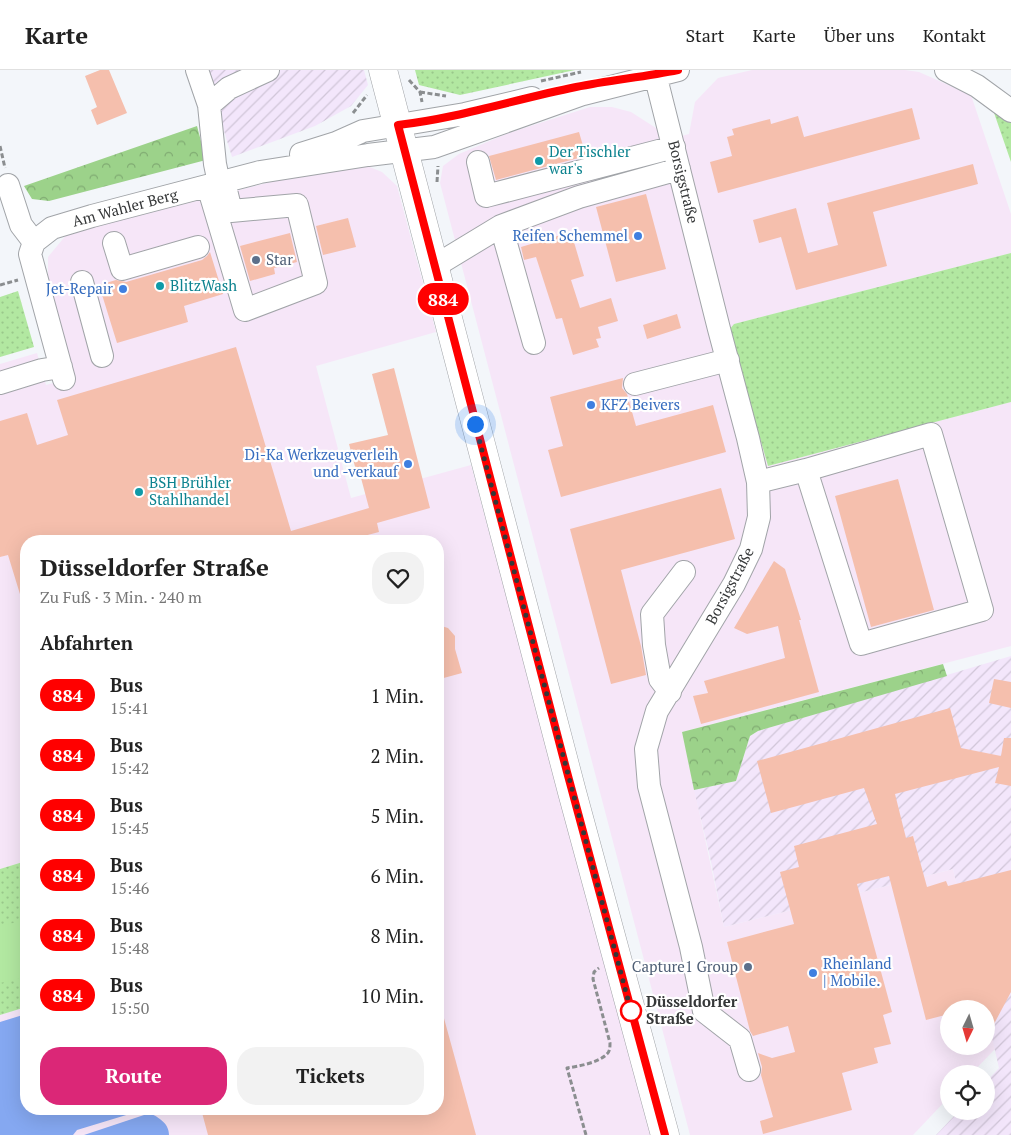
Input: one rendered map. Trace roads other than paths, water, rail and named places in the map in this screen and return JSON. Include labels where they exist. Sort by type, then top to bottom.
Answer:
[{"type":"main road","points":[[394,72],[398,125],[404,152],[618,964],[665,1135]]},
{"type":"street","points":[[197,70],[209,105],[217,183],[245,310],[316,283],[297,205],[231,211],[217,183]]},
{"type":"street","points":[[209,105],[229,88],[268,70]]},
{"type":"street","points":[[655,72],[678,70]]},
{"type":"street","points":[[946,70],[977,86],[1011,110]]},
{"type":"street","name":"Am Wahler Berg","points":[[260,172],[362,132],[398,125],[428,122],[577,87],[655,72]]},
{"type":"street","name":"Am Wahler Berg","points":[[34,242],[52,228],[260,172],[368,155],[434,148],[544,107],[655,72]]},
{"type":"street","name":"Borsigstraße","points":[[655,72],[748,438],[758,482],[759,517],[751,549],[734,584],[670,692],[657,710],[646,749],[646,765],[648,786],[691,947],[704,1011],[740,1039],[749,1070]]},
{"type":"street","points":[[478,162],[486,196],[674,148]]},
{"type":"street","points":[[435,266],[502,226],[579,196],[679,169]]},
{"type":"street","points":[[0,382],[42,370],[63,373],[30,254],[34,242],[21,225],[8,185]]},
{"type":"street","points":[[502,226],[534,343]]},
{"type":"street","points":[[114,243],[122,269],[198,247]]},
{"type":"street","points":[[82,282],[102,356]]},
{"type":"street","points":[[635,384],[728,360]]},
{"type":"street","points":[[758,482],[931,434],[982,610],[861,644],[806,470]]},
{"type":"street","points":[[670,692],[660,679],[654,645],[652,614],[684,572]]},
{"type":"water","points":[[20,1016],[20,1115],[126,1115],[77,1130],[73,1135],[0,1135],[0,1022]]},
{"type":"water","points":[[144,1115],[153,1115],[160,1119],[169,1131],[169,1135],[84,1135]]},
{"type":"place","name":"Der Tischler war's","points":[[539,161]]},
{"type":"place","name":"Reifen Schemmel","points":[[638,236]]},
{"type":"place","name":"Star","points":[[256,260]]},
{"type":"place","name":"BlitzWash","points":[[160,286]]},
{"type":"place","name":"Jet-Repair","points":[[123,289]]},
{"type":"place","name":"KFZ Beivers","points":[[591,405]]},
{"type":"place","name":"Di-Ka Werkzeugverleih und -verkauf","points":[[408,464]]},
{"type":"place","name":"BSH Brühler Stahlhandel","points":[[139,492]]},
{"type":"place","name":"Capture1 Group","points":[[748,967]]},
{"type":"place","name":"Rheinland | Mobile.","points":[[813,973]]},
{"type":"place","name":"Düsseldorfer Straße","points":[[631,1011]]}]
